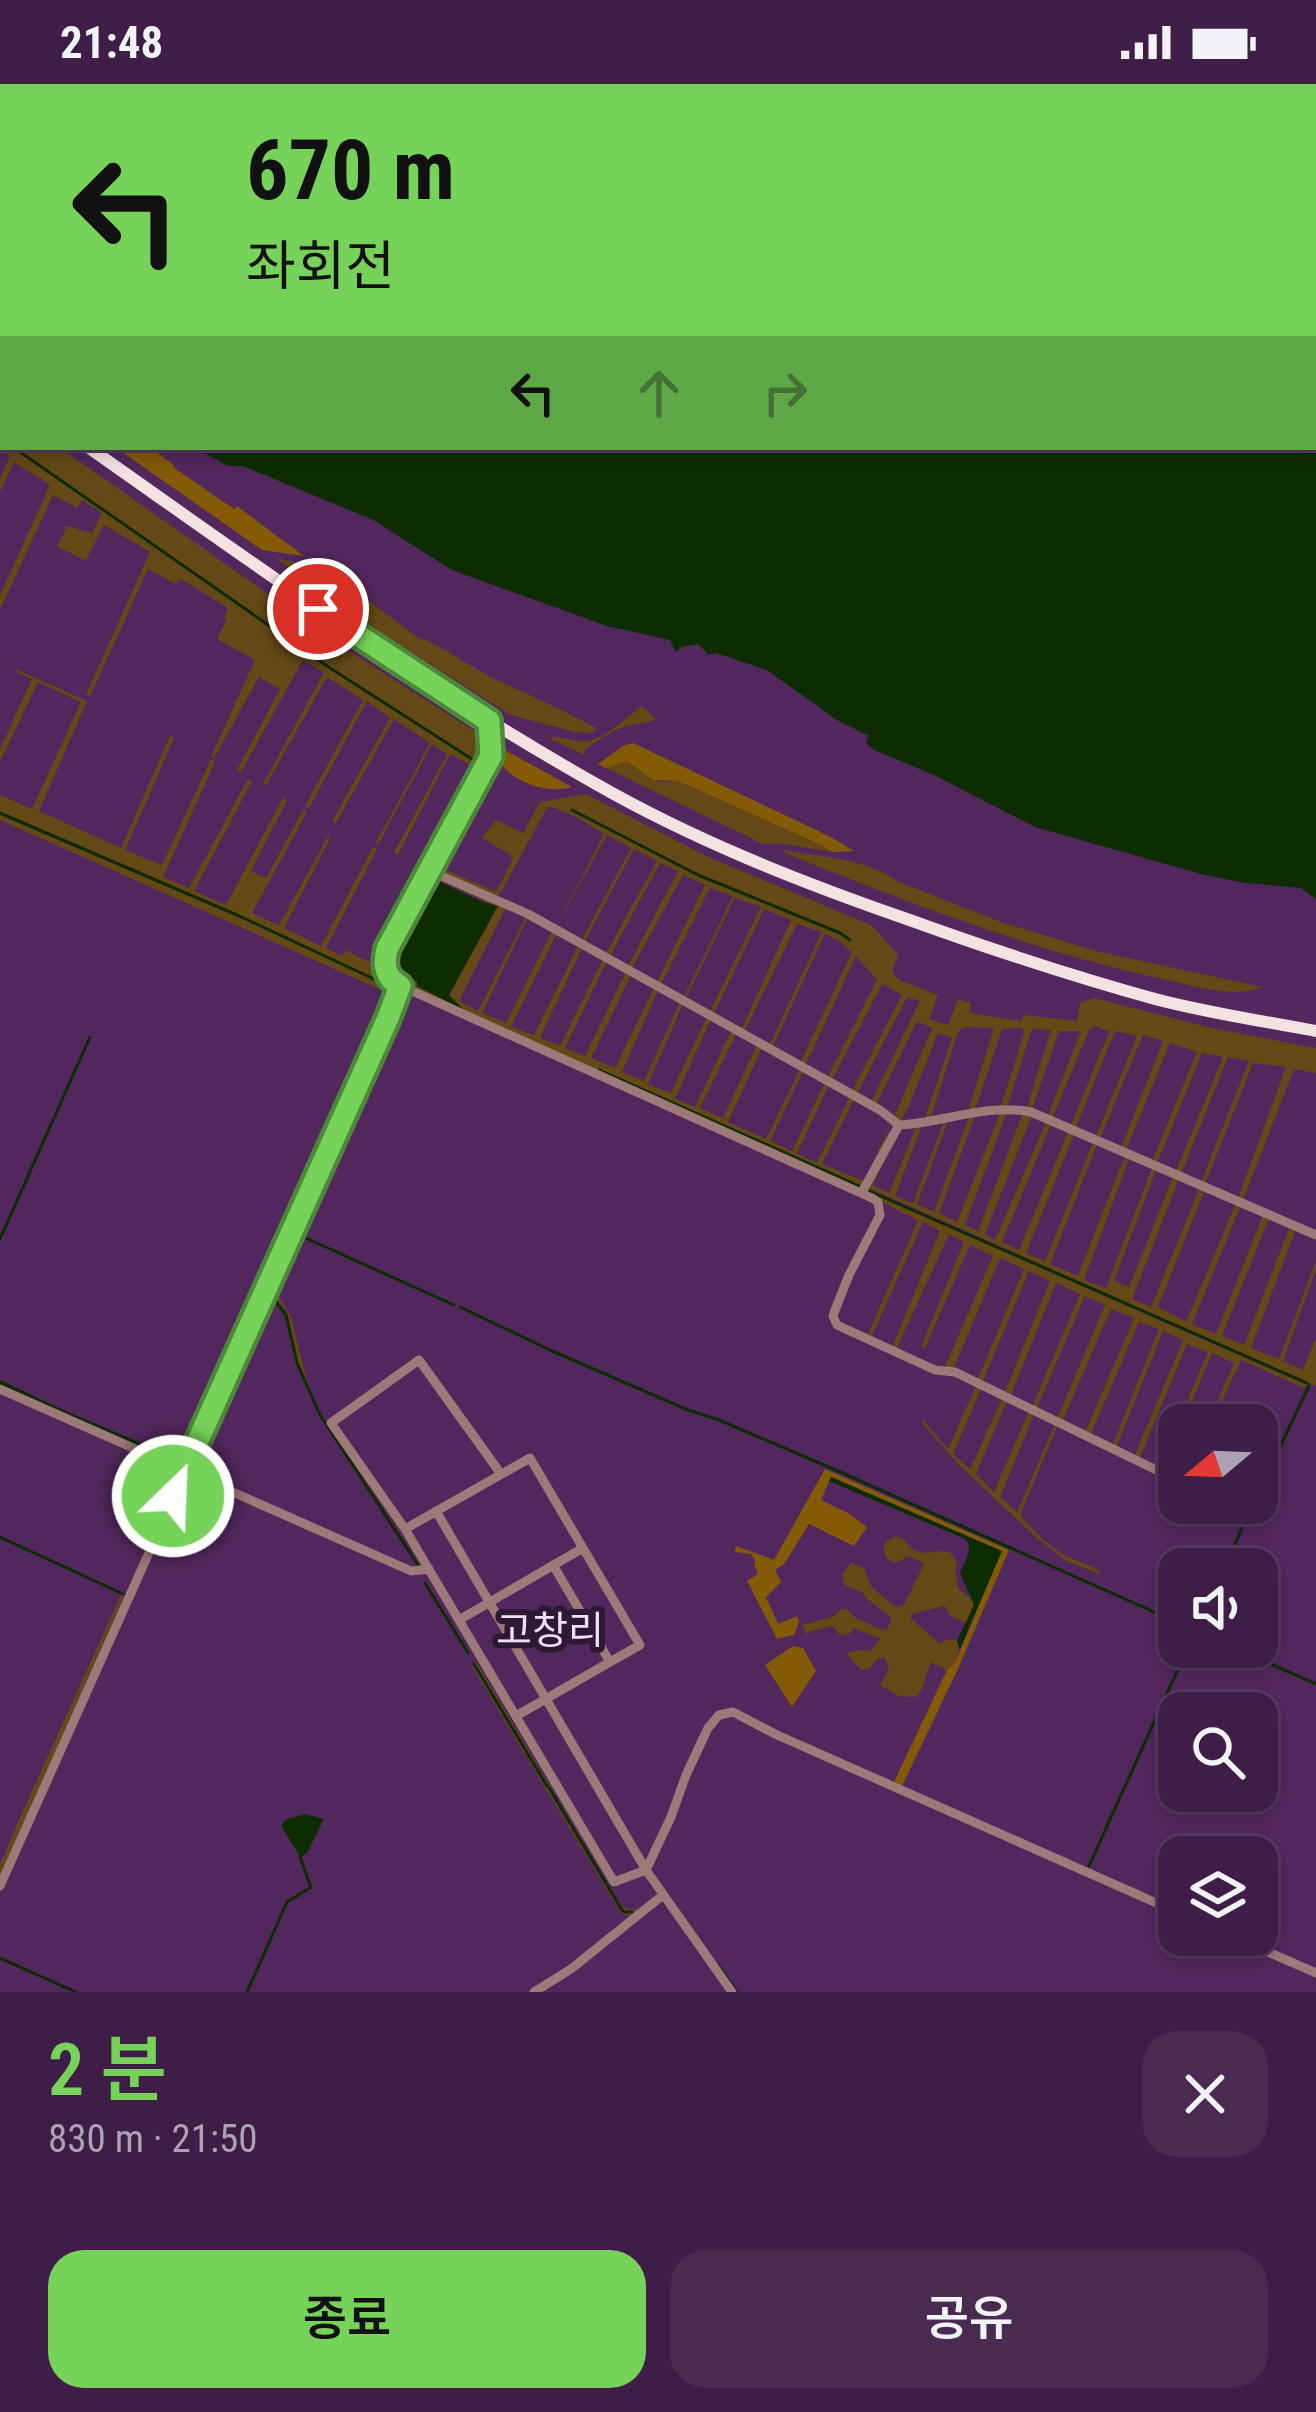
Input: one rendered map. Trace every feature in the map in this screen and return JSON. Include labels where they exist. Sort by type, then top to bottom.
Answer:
[{"type":"highway","points":[[92,450],[340,625],[489,721],[656,816],[804,883],[1001,952],[1156,999],[1316,1031]]},
{"type":"street","points":[[489,721],[488,765],[387,949],[388,976],[400,986],[878,1202],[880,1215],[835,1310],[837,1325],[934,1370],[955,1372],[1158,1470]]},
{"type":"street","points":[[428,870],[528,914],[880,1110],[899,1125],[993,1112],[1031,1112],[1316,1235]]},
{"type":"street","points":[[0,1886],[400,986]]},
{"type":"street","points":[[862,1192],[899,1125]]},
{"type":"street","points":[[501,1474],[419,1360],[331,1423],[405,1529],[614,1882],[646,1870],[708,1728],[719,1715],[733,1712],[1158,1904]]},
{"type":"street","points":[[0,1389],[411,1571],[429,1569]]},
{"type":"street","points":[[405,1529],[530,1458],[640,1646],[516,1716]]},
{"type":"street","points":[[436,1510],[646,1870],[732,1992]]},
{"type":"street","points":[[459,1620],[583,1548]]},
{"type":"street","points":[[554,1564],[610,1662]]},
{"type":"street","points":[[534,1992],[571,1969],[662,1895]]},
{"type":"street","points":[[1277,1956],[1316,1973]]},
{"type":"shaded area","points":[[1,450],[24,456],[17,450],[63,450],[358,657],[479,734],[484,755],[481,770],[427,865],[472,766],[450,754],[398,855],[394,853],[447,754],[432,744],[375,844],[430,743],[394,719],[336,823],[332,821],[390,718],[367,701],[309,808],[305,806],[363,700],[327,677],[263,784],[324,672],[303,660],[241,772],[237,770],[280,689],[259,677],[211,757],[255,660],[217,639],[228,608],[181,579],[176,584],[148,569],[90,696],[86,695],[150,552],[104,525],[86,560],[57,547],[67,526],[92,533],[102,513],[82,500],[77,508],[53,495],[0,610],[0,595],[50,485],[14,462],[0,492],[10,456]]},
{"type":"shaded area","points":[[119,450],[153,450],[304,556],[262,550]]},
{"type":"shaded area","points":[[199,450],[1316,450],[1316,899],[1301,888],[1204,875],[1035,827],[874,750],[866,743],[869,736],[837,720],[767,670],[716,653],[709,655],[698,644],[676,652],[670,640],[607,626],[452,570],[373,520],[243,466],[228,466]]},
{"type":"shaded area","points":[[277,559],[315,565],[331,573],[419,638],[596,728],[592,733],[574,732],[511,715],[362,621]]},
{"type":"shaded area","points":[[16,669],[87,701],[39,811],[121,848],[170,736],[174,738],[125,850],[162,865],[211,759],[215,762],[163,877],[189,888],[248,779],[252,781],[194,891],[226,905],[283,798],[287,800],[251,871],[266,878],[303,810],[307,812],[252,913],[279,925],[331,831],[284,928],[321,946],[373,847],[377,849],[326,948],[342,956],[346,950],[378,967],[388,931],[415,886],[383,954],[394,986],[392,999],[211,1402],[177,1465],[59,1411],[176,1460],[210,1396],[321,1150],[379,1019],[386,992],[0,820],[0,815],[364,975],[237,915],[0,813],[0,795],[32,809],[81,702],[38,682],[0,762],[0,749],[32,679]]},
{"type":"shaded area","points":[[642,706],[656,719],[614,731],[585,749],[584,755],[549,738],[596,739]]},
{"type":"shaded area","points":[[633,743],[854,851],[832,852],[690,786],[653,780],[627,761],[606,768],[598,764]]},
{"type":"shaded area","points":[[494,744],[572,787],[548,789],[523,781],[503,766]]},
{"type":"shaded area","points":[[627,761],[659,782],[690,786],[832,852],[763,844],[606,768]]},
{"type":"shaded area","points":[[586,794],[708,857],[871,925],[898,954],[892,971],[899,980],[938,995],[929,1019],[948,1025],[958,999],[971,1003],[970,1013],[1021,1021],[1024,1015],[1077,1021],[1080,1003],[1094,998],[1316,1048],[1316,1073],[1294,1069],[1243,1200],[1238,1198],[1286,1067],[1253,1063],[1205,1184],[1201,1182],[1249,1061],[1228,1057],[1181,1174],[1176,1171],[1223,1057],[1202,1053],[1157,1163],[1152,1161],[1197,1052],[1170,1043],[1126,1150],[1121,1148],[1163,1041],[1143,1035],[1100,1138],[1096,1136],[1137,1036],[1115,1031],[1076,1127],[1071,1125],[1109,1032],[1097,1026],[1089,1030],[1053,1117],[1048,1115],[1081,1031],[1059,1031],[1032,1109],[1027,1107],[1051,1030],[1032,1029],[1007,1107],[1001,1106],[1024,1033],[1022,1028],[1002,1029],[975,1110],[968,1111],[994,1028],[965,1027],[958,1032],[931,1117],[926,1118],[927,1112],[952,1038],[938,1033],[901,1120],[894,1117],[932,1028],[917,1021],[876,1105],[871,1102],[920,1001],[907,997],[857,1094],[852,1091],[902,995],[882,984],[832,1080],[827,1078],[877,980],[856,956],[805,1066],[800,1063],[852,952],[838,940],[825,934],[772,1048],[822,932],[797,924],[744,1032],[791,920],[764,909],[713,1015],[709,1013],[761,907],[735,898],[685,1000],[733,896],[710,888],[660,986],[656,984],[705,885],[683,875],[631,970],[627,968],[678,871],[660,863],[609,958],[605,955],[657,861],[634,849],[584,943],[631,848],[607,835],[556,927],[604,834],[576,817],[548,806],[496,896],[433,869],[435,860],[437,866],[496,892],[512,861],[511,855],[482,838],[496,820],[523,833],[540,802]]},
{"type":"shaded area","points":[[784,850],[871,867],[1001,922],[1100,952],[1263,987],[1213,990],[1066,955],[925,907]]},
{"type":"shaded area","points":[[430,875],[506,907],[459,1001],[478,1011],[526,916],[482,1013],[506,1023],[552,931],[557,933],[511,1027],[534,1035],[578,946],[582,948],[540,1038],[560,1046],[603,959],[607,961],[565,1048],[585,1056],[626,972],[631,975],[591,1058],[615,1068],[654,988],[658,990],[622,1072],[644,1081],[680,1002],[648,1084],[671,1093],[707,1017],[711,1019],[675,1099],[695,1107],[731,1031],[736,1034],[700,1108],[723,1118],[757,1045],[762,1048],[728,1122],[766,1139],[800,1069],[770,1141],[792,1151],[825,1082],[829,1085],[797,1153],[817,1163],[850,1096],[854,1099],[822,1164],[864,1181],[892,1122],[877,1161],[861,1186],[857,1187],[391,978],[393,974],[411,978],[417,986],[462,1009],[449,996],[491,904],[432,880],[411,913]]},
{"type":"shaded area","points":[[434,879],[498,906],[449,995],[464,1010],[412,979],[388,974],[400,935]]},
{"type":"shaded area","points":[[398,937],[392,970],[388,974],[387,959]]},
{"type":"shaded area","points":[[386,991],[321,1150],[178,1459],[154,1454],[0,1385],[0,1380],[177,1458],[297,1199]]},
{"type":"shaded area","points":[[402,992],[332,1155],[406,992],[411,994],[275,1290],[291,1317],[318,1409],[418,1562],[316,1407],[300,1370],[287,1312],[270,1292],[277,1305],[266,1294]]},
{"type":"shaded area","points":[[1007,1112],[965,1225],[978,1231],[1023,1113],[1032,1115],[985,1234],[995,1240],[1047,1120],[1052,1122],[1002,1242],[1019,1250],[1069,1130],[1075,1132],[1026,1253],[1045,1261],[1094,1140],[1098,1142],[1050,1264],[1078,1276],[1119,1170],[1130,1156],[1084,1280],[1106,1288],[1152,1168],[1156,1170],[1114,1281],[1129,1287],[1173,1177],[1179,1179],[1132,1299],[1151,1307],[1200,1187],[1205,1189],[1158,1307],[1186,1322],[1236,1203],[1241,1205],[1192,1324],[1216,1334],[1263,1215],[1269,1218],[1222,1336],[1244,1345],[1290,1226],[1296,1229],[1251,1348],[1279,1359],[1316,1261],[1283,1361],[1303,1370],[1316,1337],[1316,1386],[871,1189],[1307,1385],[1304,1388],[1241,1360],[1221,1404],[1216,1404],[1234,1363],[1212,1353],[1191,1404],[1186,1404],[1208,1352],[1187,1344],[1162,1404],[1158,1404],[1139,1460],[1134,1457],[1183,1340],[1163,1331],[1116,1448],[1112,1447],[1159,1329],[1139,1322],[1090,1436],[1085,1433],[1134,1318],[1111,1309],[1062,1422],[1057,1419],[1105,1305],[1085,1296],[1036,1410],[1032,1407],[1080,1294],[1056,1283],[1010,1397],[1004,1394],[1050,1281],[1029,1271],[982,1383],[977,1381],[1024,1269],[1000,1258],[953,1370],[944,1369],[993,1256],[970,1245],[925,1348],[921,1347],[964,1242],[949,1234],[895,1352],[891,1350],[940,1231],[923,1222],[870,1340],[866,1338],[918,1221],[868,1194],[866,1189],[888,1151],[873,1185],[889,1193],[917,1125],[922,1125],[895,1196],[913,1203],[944,1121],[948,1121],[917,1204],[934,1212],[969,1117],[975,1116],[939,1213],[957,1222],[1000,1113]]},
{"type":"shaded area","points":[[976,1386],[981,1389],[953,1454],[970,1469],[1002,1399],[1007,1401],[976,1474],[994,1492],[1029,1411],[1034,1414],[1000,1497],[1017,1512],[1058,1425],[1020,1515],[1059,1552],[1102,1573],[1066,1561],[1037,1538],[960,1466],[922,1423],[948,1449]]},
{"type":"shaded area","points":[[825,1469],[1009,1550],[901,1788],[893,1784],[947,1670],[956,1661],[1001,1551],[831,1477],[821,1500],[867,1527],[854,1546],[809,1524],[784,1564],[775,1570],[781,1582],[766,1597],[778,1624],[797,1616],[799,1622],[794,1635],[777,1639],[747,1581],[758,1574],[756,1562],[751,1554],[735,1552],[736,1546],[774,1560]]},
{"type":"shaded area","points":[[831,1477],[1002,1551],[960,1649],[957,1641],[974,1605],[960,1573],[968,1555],[965,1539],[829,1481]]},
{"type":"shaded area","points":[[896,1536],[921,1552],[951,1553],[957,1563],[958,1588],[973,1603],[966,1623],[950,1616],[945,1606],[911,1614],[939,1643],[957,1641],[959,1650],[947,1670],[931,1662],[916,1697],[899,1696],[880,1685],[889,1669],[885,1658],[861,1670],[846,1653],[870,1651],[881,1639],[854,1628],[840,1635],[832,1626],[807,1635],[802,1625],[847,1609],[856,1618],[887,1629],[892,1618],[863,1592],[845,1586],[842,1574],[851,1563],[864,1568],[872,1588],[896,1607],[904,1605],[924,1564],[909,1556],[895,1563],[886,1558],[886,1542]]},
{"type":"shaded area","points":[[124,1596],[0,1875],[18,1822]]},
{"type":"shaded area","points":[[793,1646],[803,1648],[816,1671],[792,1707],[765,1665]]},
{"type":"shaded area","points":[[476,1662],[620,1905],[631,1910],[647,1906],[634,1916],[619,1910],[472,1666]]},
{"type":"shaded area","points":[[304,1814],[324,1819],[307,1853],[300,1857],[281,1825]]},
{"type":"waterway","points":[[17,450],[330,668],[475,761]]},
{"type":"waterway","points":[[572,810],[698,875],[850,940]]},
{"type":"waterway","points":[[0,813],[391,987]]},
{"type":"waterway","points":[[357,1098],[404,993]]},
{"type":"waterway","points":[[0,1239],[90,1037]]},
{"type":"waterway","points":[[599,1070],[859,1186]]},
{"type":"waterway","points":[[311,1202],[331,1156]]},
{"type":"waterway","points":[[869,1191],[1307,1383]]},
{"type":"waterway","points":[[299,1235],[454,1305]]},
{"type":"waterway","points":[[269,1292],[286,1315],[297,1363],[320,1415],[418,1565]]},
{"type":"waterway","points":[[460,1307],[1158,1614]]},
{"type":"waterway","points":[[1278,1451],[1309,1386]]},
{"type":"waterway","points":[[1233,1548],[1244,1524]]},
{"type":"waterway","points":[[0,1537],[123,1594]]},
{"type":"waterway","points":[[425,1583],[468,1653]]},
{"type":"waterway","points":[[474,1664],[547,1786]]},
{"type":"waterway","points":[[1278,1667],[1316,1684]]},
{"type":"waterway","points":[[1089,1866],[1179,1668]]},
{"type":"waterway","points":[[549,1788],[620,1907],[632,1912]]},
{"type":"waterway","points":[[247,1992],[287,1902],[311,1887],[300,1857]]},
{"type":"waterway","points":[[0,1958],[76,1992]]},
{"type":"waterway","points":[[718,1965],[737,1992]]},
{"type":"district","name":"고창리","points":[[550,1631]]},
{"type":"route","points":[[173,1496],[388,1018],[400,986],[385,968],[387,949],[491,756],[489,721],[318,609]]}]
